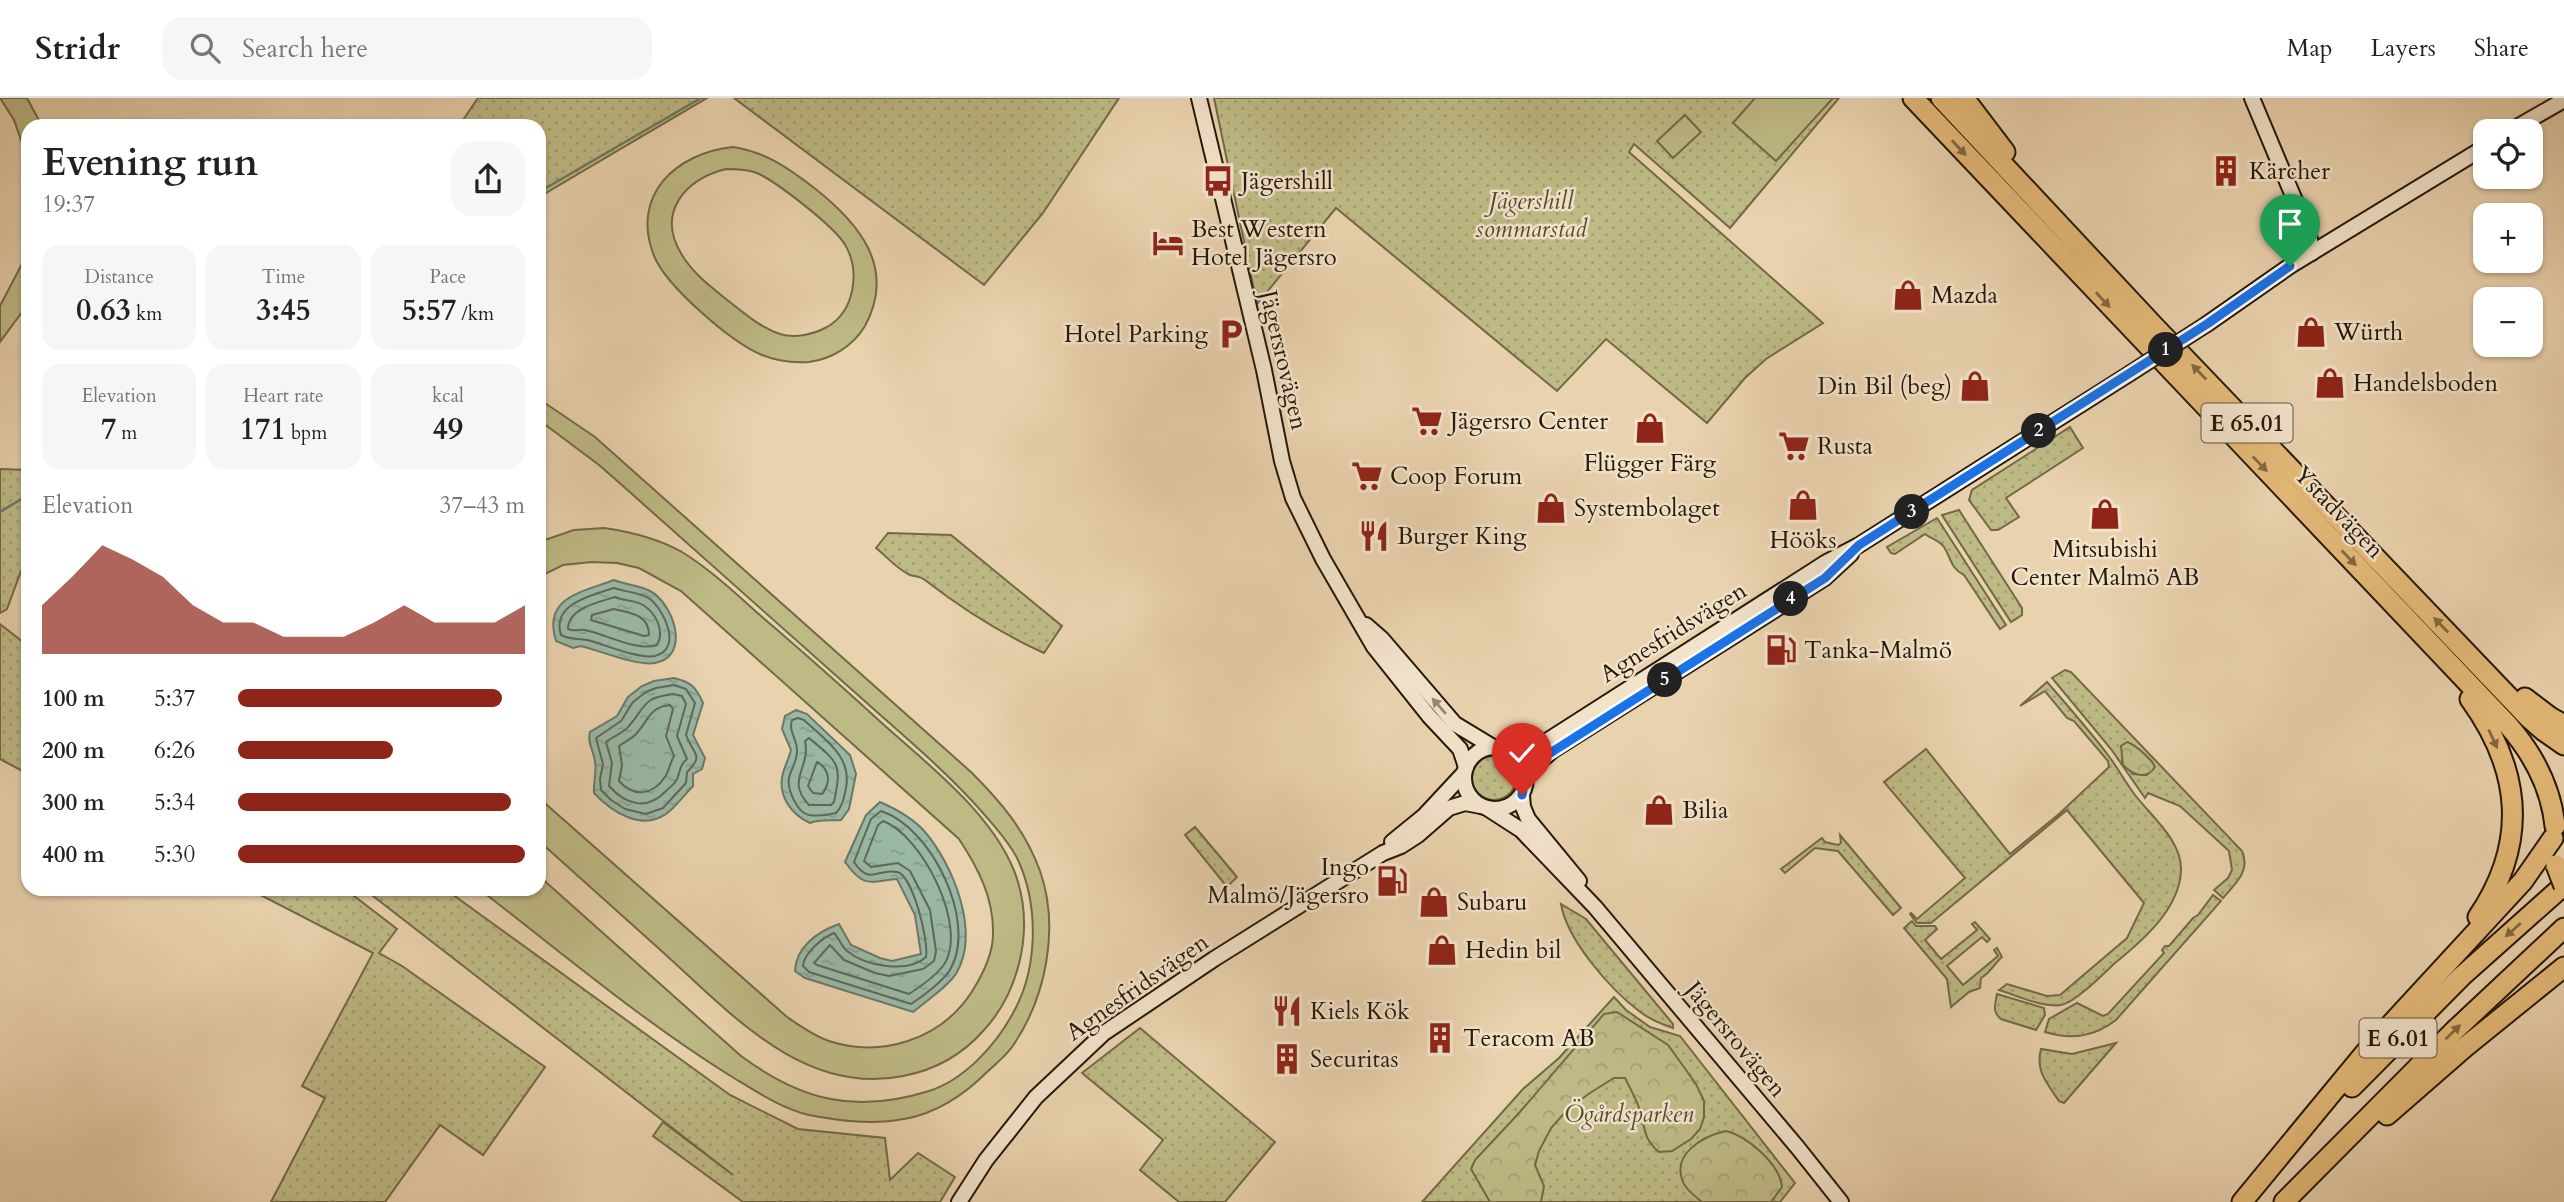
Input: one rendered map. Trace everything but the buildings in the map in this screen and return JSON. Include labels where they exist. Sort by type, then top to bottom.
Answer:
[{"type":"highway","name":"Ystadvägen","points":[[1913,98],[2446,659],[2525,746],[2545,782],[2554,832],[2556,865],[2564,886]]},
{"type":"highway","name":"Ystadvägen","points":[[1941,98],[2528,717],[2564,745]]},
{"type":"highway","points":[[1965,98],[2079,246]]},
{"type":"highway","points":[[2468,653],[2499,673],[2533,705],[2564,725]]},
{"type":"highway","points":[[2427,982],[2489,901],[2507,859],[2513,824],[2512,794],[2501,754],[2483,716],[2446,659]]},
{"type":"highway","points":[[2242,1202],[2369,1048],[2522,881],[2554,832],[2564,805]]},
{"type":"highway","name":"E 6.01","points":[[2242,1202],[2415,1022],[2472,967],[2564,886]]},
{"type":"highway","name":"E 6.01","points":[[2284,1202],[2454,1031],[2564,928]]},
{"type":"highway","points":[[2284,1202],[2564,967]]},
{"type":"main road","name":"Jägersrovägen","points":[[1199,98],[1264,370],[1282,461],[1293,498],[1323,559],[1374,647],[1399,680],[1460,748],[1465,770]]},
{"type":"main road","points":[[2252,98],[2309,233],[2312,253]]},
{"type":"main road","points":[[2531,119],[2564,100]]},
{"type":"main road","name":"Agnesfridsvägen","points":[[1510,751],[1542,744],[1825,563],[1859,545],[2129,374],[2312,253],[2473,154]]},
{"type":"main road","name":"Agnesfridsvägen","points":[[1526,774],[1552,751],[1825,578],[1859,545]]},
{"type":"main road","name":"Jägersrovägen","points":[[1358,618],[1382,639],[1455,724],[1493,747]]},
{"type":"main road","points":[[1493,747],[1510,751],[1519,758],[1526,774],[1522,795],[1507,807],[1484,807],[1469,796],[1465,770],[1476,753],[1493,747]]},
{"type":"main road","name":"Agnesfridsvägen","points":[[1383,853],[1394,840],[1424,816],[1465,770]]},
{"type":"main road","name":"Jägersrovägen","points":[[1522,795],[1528,819],[1575,874],[1594,906]]},
{"type":"main road","name":"Agnesfridsvägen","points":[[958,1202],[986,1160],[1030,1104],[1104,1033],[1214,959],[1383,853],[1418,835],[1449,808],[1465,803],[1484,807]]},
{"type":"main road","name":"Jägersrovägen","points":[[1484,807],[1521,831],[1594,906],[1841,1202]]},
{"type":"green space","points":[[0,98],[27,98],[38,119],[21,119],[21,140],[14,120]]},
{"type":"green space","points":[[478,98],[707,98],[546,193],[546,119],[464,119]]},
{"type":"green space","points":[[734,98],[1119,98],[1043,213],[984,285]]},
{"type":"green space","name":"Jägershill sommarstad","points":[[1214,98],[1839,98],[1730,228],[1634,144],[1629,152],[1823,323],[1766,359],[1745,378],[1707,423],[1606,339],[1557,391],[1336,208],[1257,304]]},
{"type":"green space","points":[[1755,98],[1833,98],[1776,161],[1733,123]]},
{"type":"green space","points":[[1685,115],[1701,132],[1673,158],[1657,141]]},
{"type":"green space","points":[[733,147],[775,161],[829,201],[858,231],[868,247],[874,265],[877,284],[874,305],[865,326],[854,340],[841,350],[826,358],[809,362],[785,361],[762,355],[734,338],[701,312],[661,269],[648,234],[648,214],[653,196],[663,181],[677,168],[712,151]],"holes":[[[726,169],[753,172],[766,178],[804,205],[844,243],[852,265],[852,289],[844,311],[827,327],[798,336],[780,334],[767,328],[711,287],[682,255],[672,226],[673,212],[678,200],[698,181]]]},
{"type":"green space","points":[[21,266],[21,314],[0,342],[0,306]]},
{"type":"green space","points":[[546,404],[595,437],[971,772],[1002,806],[1027,842],[1040,871],[1049,916],[1049,939],[1041,985],[1024,1028],[1009,1051],[959,1096],[927,1113],[880,1122],[832,1119],[788,1108],[729,1075],[664,1032],[488,896],[546,896],[546,882],[741,1056],[786,1084],[830,1099],[877,1102],[902,1098],[929,1091],[955,1079],[978,1060],[998,1037],[1013,1013],[1027,977],[1033,937],[1030,897],[1018,860],[1002,835],[956,784],[927,757],[599,465],[546,425]]},
{"type":"green space","points":[[2070,427],[2083,448],[2006,498],[2019,517],[1998,530],[1991,530],[1969,500],[1972,490]]},
{"type":"green space","points":[[0,469],[21,470],[21,571],[7,609],[0,613]]},
{"type":"green space","points":[[1959,510],[2022,608],[2022,615],[2011,622],[1942,515]]},
{"type":"green space","points":[[1937,518],[2006,625],[2000,629],[1940,543],[1925,534],[1895,554],[1887,547]]},
{"type":"green space","points":[[604,528],[654,539],[682,552],[707,569],[942,777],[980,816],[996,837],[1009,859],[1022,901],[1024,921],[1020,960],[1014,980],[996,1015],[976,1039],[958,1054],[915,1073],[867,1079],[834,1074],[802,1062],[772,1046],[744,1025],[546,847],[546,804],[787,1017],[813,1034],[849,1046],[889,1046],[908,1041],[943,1023],[971,993],[991,950],[993,921],[988,896],[959,839],[681,591],[639,568],[617,563],[563,565],[546,574],[546,540],[574,530]]},
{"type":"green space","points":[[888,533],[951,535],[1062,626],[1044,653],[1013,638],[923,579],[906,573],[897,566],[876,548]]},
{"type":"green space","points":[[0,624],[21,640],[21,770],[0,759]]},
{"type":"green space","points":[[2065,670],[2071,672],[2242,851],[2245,865],[2243,871],[2223,898],[2214,890],[2228,878],[2232,870],[2229,851],[2180,806],[2148,793],[2145,798],[2111,749],[2052,678]],"holes":[[[2140,750],[2153,763],[2147,775],[2133,774],[2122,761],[2123,755]]]},
{"type":"green space","points":[[2047,682],[2101,746],[2135,795],[2165,830],[2177,849],[2181,870],[2174,898],[2158,923],[2082,993],[2061,1005],[2038,1003],[1999,990],[2007,984],[2047,996],[2060,995],[2127,938],[2144,903],[2067,810],[1931,923],[1917,923],[1911,913],[1917,919],[1965,878],[1884,782],[1926,749],[2010,854],[2059,814],[2109,767],[2108,761],[2045,691],[2020,706]]},
{"type":"green space","points":[[2127,742],[2139,749],[2155,767],[2147,774],[2139,775],[2123,765],[2121,746]]},
{"type":"green space","points":[[1494,756],[1510,762],[1516,778],[1510,794],[1494,800],[1478,794],[1472,778],[1478,762]]},
{"type":"green space","points":[[1195,827],[1237,877],[1227,887],[1185,835]]},
{"type":"green space","points":[[1840,835],[1901,908],[1893,915],[1838,851],[1815,848],[1785,873],[1781,869],[1822,838],[1825,842],[1838,845],[1841,843]]},
{"type":"green space","points":[[2213,895],[2221,901],[2116,1020],[2099,1030],[2082,1035],[2064,1036],[2045,1032],[2049,1019],[2077,1003],[2103,1016],[2108,1014],[2164,953],[2162,950],[2165,946],[2169,946]]},
{"type":"green space","points":[[263,896],[354,896],[397,929],[379,953],[402,966],[545,1067],[483,1155],[440,1125],[385,1202],[271,1202],[325,1098],[302,1086],[373,953]]},
{"type":"green space","points":[[373,896],[455,896],[730,1095],[798,1129],[885,1138],[890,1180],[918,1153],[955,1177],[940,1202],[743,1202],[653,1136],[663,1122],[733,1175]]},
{"type":"green space","points":[[1561,904],[1586,919],[1673,1024],[1673,1028],[1643,1014],[1603,977],[1572,933]]},
{"type":"green space","points":[[1912,921],[1916,926],[1935,926],[1937,929],[1925,940],[1941,959],[1977,930],[1972,924],[1975,922],[1990,939],[1987,942],[1982,937],[1947,966],[1963,985],[1998,956],[1994,950],[1997,948],[2002,957],[1981,978],[1980,988],[1969,992],[1951,1007],[1947,979],[1904,928]]},
{"type":"green space","points":[[1997,994],[2044,1008],[2045,1015],[2036,1030],[2001,1019],[1995,1011]]},
{"type":"green space","name":"Ögårdsparken","points":[[1614,997],[1626,1010],[1650,1027],[1680,1036],[1795,1183],[1780,1202],[1422,1202],[1523,1089],[1559,1058]]},
{"type":"green space","points":[[1617,1012],[1668,1045],[1696,1084],[1704,1101],[1704,1117],[1700,1129],[1691,1139],[1672,1151],[1659,1152],[1647,1136],[1639,1107],[1625,1078],[1614,1078],[1568,1109],[1551,1128],[1535,1165],[1544,1186],[1541,1202],[1490,1202],[1471,1169],[1475,1160],[1604,1014]]},
{"type":"green space","points":[[1140,1028],[1275,1142],[1225,1202],[1179,1202],[1140,1170],[1163,1140],[1082,1073]]},
{"type":"green space","points":[[2116,1043],[2064,1103],[2059,1101],[2041,1070],[2041,1049],[2072,1054]]},
{"type":"green space","points":[[1726,1131],[1752,1145],[1775,1169],[1782,1187],[1771,1202],[1702,1202],[1684,1185],[1680,1172],[1685,1155],[1699,1142]]},
{"type":"water","points":[[614,580],[650,591],[666,606],[675,629],[676,640],[673,650],[666,658],[655,663],[638,662],[581,646],[573,648],[556,641],[553,626],[560,606],[578,593]]},
{"type":"water","points":[[674,678],[692,686],[703,703],[693,735],[705,758],[702,769],[693,774],[693,786],[677,804],[656,819],[637,820],[609,807],[594,793],[595,766],[589,740],[590,732],[617,716],[628,697],[642,686]]},
{"type":"water","points":[[796,710],[807,714],[850,755],[856,774],[849,809],[841,820],[810,823],[792,810],[785,798],[782,778],[791,750],[782,729],[785,716]]},
{"type":"water","points":[[880,802],[915,822],[925,832],[945,862],[960,899],[964,918],[966,937],[957,972],[943,988],[913,1012],[805,978],[795,971],[799,955],[809,942],[823,931],[839,924],[851,945],[880,958],[892,961],[921,954],[915,915],[897,879],[873,882],[862,880],[845,862],[866,815]]},
{"type":"waterway","points":[[546,188],[701,98]]},
{"type":"waterway","points":[[0,512],[21,499]]},
{"type":"place","name":"Kärcher","points":[[2226,171]]},
{"type":"place","name":"Jägershill","points":[[1218,181]]},
{"type":"place","name":"Best Western Hotel Jägersro","points":[[1168,243]]},
{"type":"place","name":"Mazda","points":[[1908,295]]},
{"type":"place","name":"Würth","points":[[2311,332]]},
{"type":"place","name":"Hotel Parking","points":[[1231,334]]},
{"type":"place","name":"Handelsboden","points":[[2330,383]]},
{"type":"place","name":"Din Bil (beg)","points":[[1975,386]]},
{"type":"place","name":"Jägersro Center","points":[[1427,421]]},
{"type":"place","name":"Flügger Färg","points":[[1650,428]]},
{"type":"place","name":"Rusta","points":[[1794,446]]},
{"type":"place","name":"Coop Forum","points":[[1367,476]]},
{"type":"place","name":"Hööks","points":[[1803,505]]},
{"type":"place","name":"Systembolaget","points":[[1551,508]]},
{"type":"place","name":"Mitsubishi Center Malmö AB","points":[[2105,514]]},
{"type":"place","name":"Burger King","points":[[1374,536]]},
{"type":"place","name":"Tanka-Malmö","points":[[1781,650]]},
{"type":"place","name":"Bilia","points":[[1659,810]]},
{"type":"place","name":"Ingo Malmö/Jägersro","points":[[1392,881]]},
{"type":"place","name":"Subaru","points":[[1434,902]]},
{"type":"place","name":"Hedin bil","points":[[1442,950]]},
{"type":"place","name":"Kiels Kök","points":[[1287,1011]]},
{"type":"place","name":"Teracom AB","points":[[1440,1038]]},
{"type":"place","name":"Securitas","points":[[1287,1059]]},
{"type":"route","points":[[1522,795],[1526,774],[1544,757],[1825,578],[1859,545],[2207,324],[2290,266]]}]
